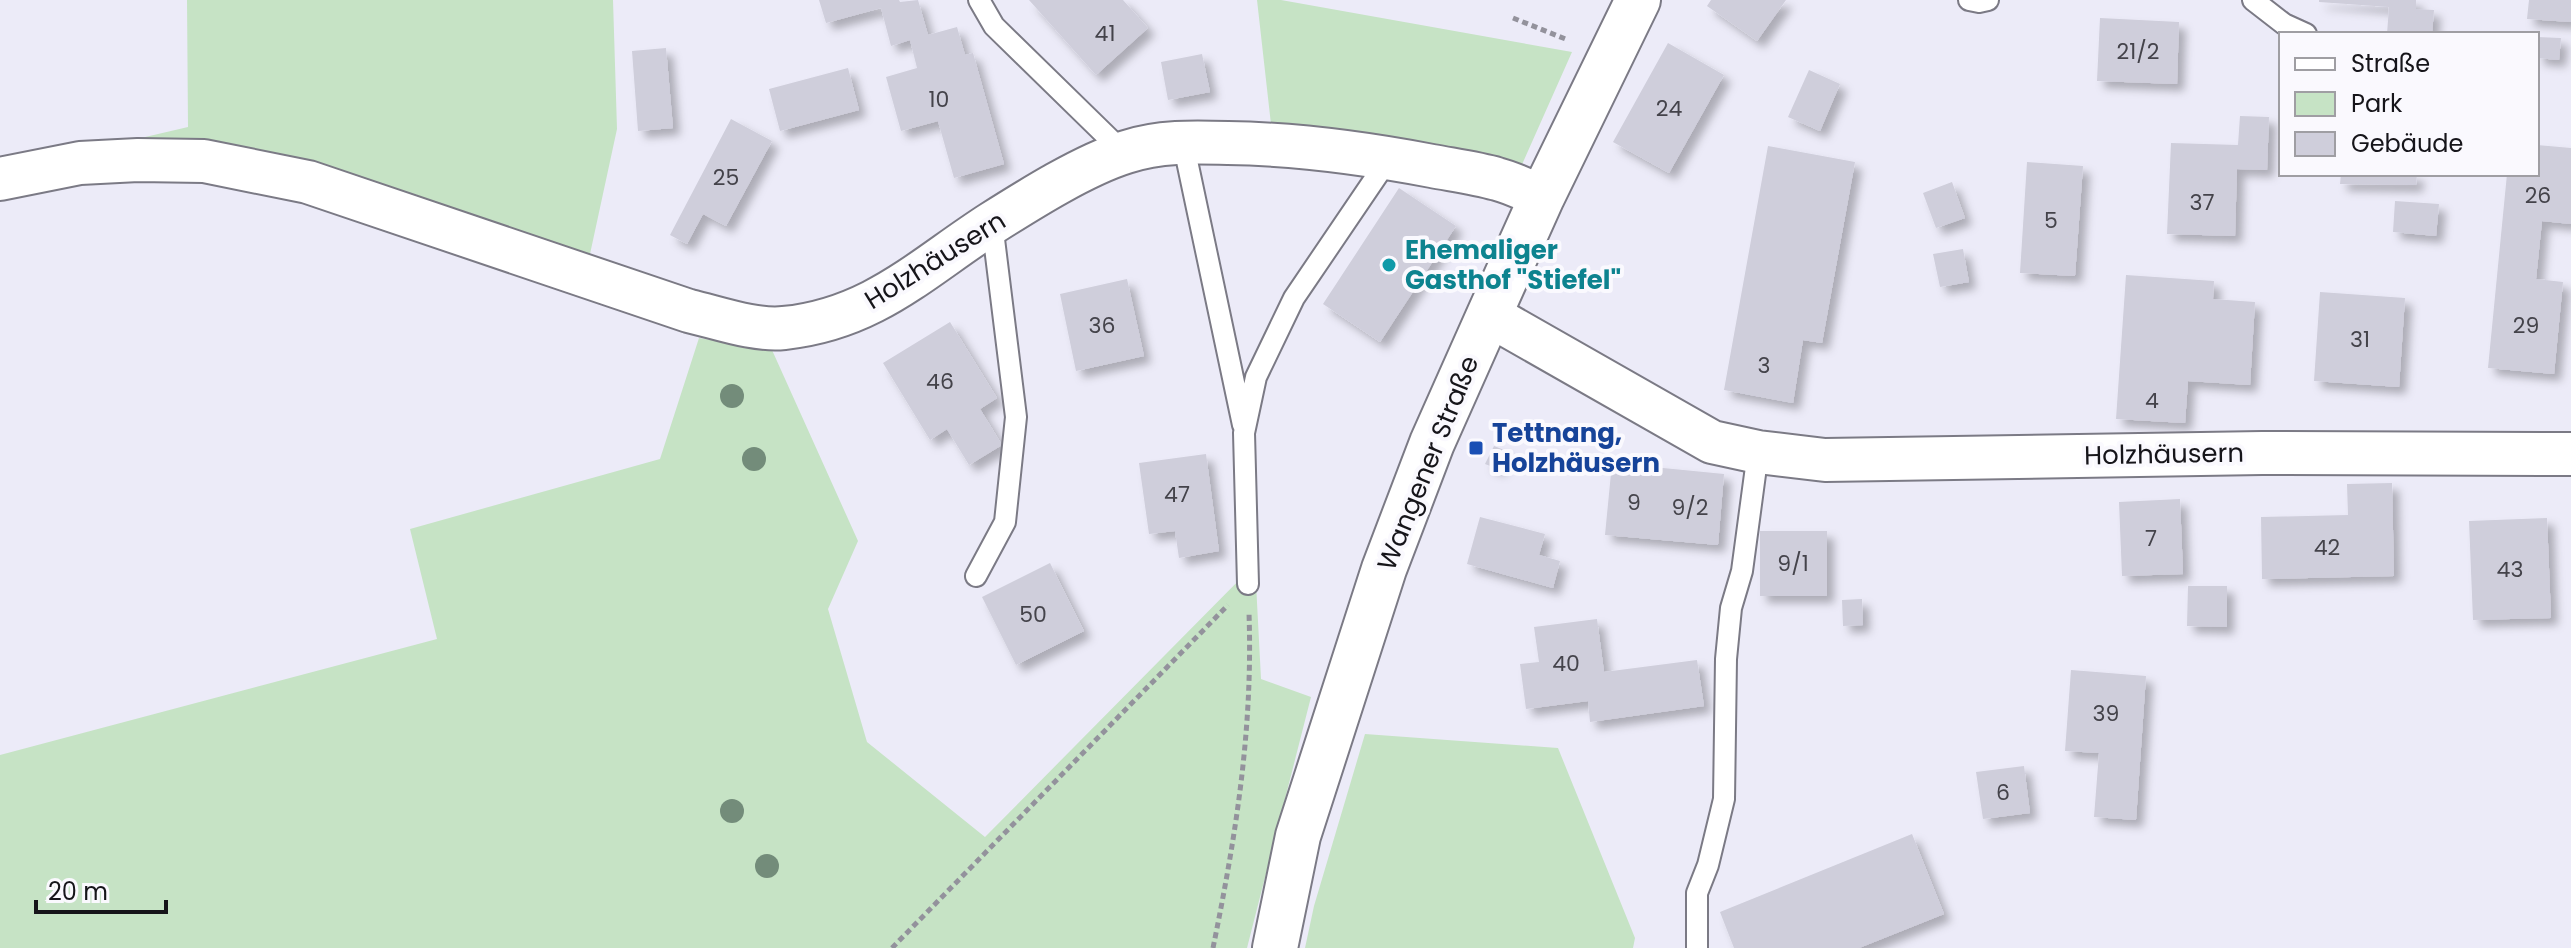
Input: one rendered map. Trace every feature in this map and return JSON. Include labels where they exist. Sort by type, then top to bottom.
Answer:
[{"type":"main road","name":"Wangener Straße","points":[[1275,948],[1298,836],[1384,569],[1432,443],[1542,197],[1638,0]]},
{"type":"street","name":"Holzhäusern","points":[[0,179],[80,163],[204,161],[308,182],[689,311],[782,329],[846,314],[881,299],[919,276],[992,223],[1123,152],[1149,145],[1183,142],[1281,144],[1389,158],[1498,179],[1542,197]]},
{"type":"street","name":"Holzhäusern","points":[[1489,315],[1712,442],[1758,452],[1825,460],[2262,453],[2571,454]]},
{"type":"lane","points":[[979,0],[994,26],[1123,152]]},
{"type":"lane","points":[[1969,0],[1988,0]]},
{"type":"lane","points":[[2253,0],[2284,24],[2302,32]]},
{"type":"lane","points":[[1183,142],[1244,433],[1248,584]]},
{"type":"lane","points":[[1244,433],[1256,377],[1294,298],[1389,158]]},
{"type":"lane","points":[[976,576],[1005,522],[1016,417],[992,223]]},
{"type":"lane","points":[[1697,948],[1697,893],[1708,865],[1724,799],[1726,659],[1731,608],[1742,571],[1758,452]]},
{"type":"path","points":[[1513,18],[1610,57]]},
{"type":"path","points":[[892,948],[1248,584]]},
{"type":"path","points":[[1213,948],[1244,768],[1251,678],[1248,584]]},
{"type":"green space","points":[[187,0],[613,0],[617,129],[587,268],[94,149],[188,127]]},
{"type":"green space","points":[[1257,0],[1281,0],[1572,52],[1508,196],[1273,142]]},
{"type":"green space","points":[[699,338],[772,350],[858,541],[828,609],[867,742],[985,837],[1255,564],[1261,679],[1311,697],[1247,948],[0,948],[0,755],[437,639],[410,529],[660,459]]},
{"type":"green space","points":[[1365,734],[1558,748],[1635,938],[1633,948],[1305,948],[1314,906]]},
{"type":"building","points":[[819,0],[918,0],[928,35],[957,27],[965,55],[973,53],[1004,164],[954,178],[938,121],[901,131],[886,77],[917,68],[910,40],[891,46],[881,8],[826,23]]},
{"type":"building","points":[[1029,0],[1123,0],[1148,28],[1096,75]]},
{"type":"building","points":[[1711,0],[1786,0],[1757,41],[1707,6]]},
{"type":"building","points":[[2416,0],[2416,9],[2434,10],[2432,32],[2387,32],[2389,7],[2319,2]]},
{"type":"building","points":[[2529,0],[2571,0],[2571,22],[2527,19]]},
{"type":"building","points":[[2100,18],[2179,22],[2177,84],[2097,81]]},
{"type":"building","points":[[2539,37],[2561,38],[2559,60],[2539,58]]},
{"type":"building","points":[[1668,43],[1724,75],[1669,173],[1613,142]]},
{"type":"building","points":[[666,48],[673,128],[638,131],[632,51]]},
{"type":"building","points":[[1202,54],[1210,92],[1168,100],[1161,62]]},
{"type":"building","points":[[848,68],[859,110],[780,131],[769,89]]},
{"type":"building","points":[[1809,70],[1840,84],[1820,131],[1788,117]]},
{"type":"building","points":[[2240,116],[2269,117],[2267,170],[2237,169],[2235,236],[2167,234],[2171,143],[2238,145]]},
{"type":"building","points":[[731,119],[772,141],[726,226],[703,214],[687,244],[670,235]]},
{"type":"building","points":[[2539,145],[2571,148],[2571,224],[2542,221],[2536,279],[2563,282],[2554,374],[2488,368],[2507,176],[2539,176]]},
{"type":"building","points":[[1768,146],[1855,162],[1822,343],[1803,340],[1793,403],[1724,390]]},
{"type":"building","points":[[2027,162],[2083,166],[2075,276],[2020,273]]},
{"type":"building","points":[[2341,176],[2417,176],[2416,185],[2340,184]]},
{"type":"building","points":[[1952,182],[1965,218],[1936,228],[1923,193]]},
{"type":"building","name":"Ehemaliger Gasthof \"Stiefel\"","points":[[1399,188],[1456,226],[1380,342],[1323,304]]},
{"type":"building","points":[[2395,201],[2439,204],[2436,236],[2393,232]]},
{"type":"building","points":[[1963,249],[1969,282],[1940,287],[1933,254]]},
{"type":"building","points":[[2126,275],[2214,281],[2213,299],[2255,302],[2250,385],[2188,381],[2185,423],[2116,419]]},
{"type":"building","points":[[1127,279],[1144,356],[1076,371],[1060,294]]},
{"type":"building","points":[[2320,292],[2405,298],[2399,387],[2314,381]]},
{"type":"building","points":[[950,322],[997,398],[980,409],[1002,445],[969,465],[947,429],[930,440],[883,363]]},
{"type":"building","points":[[1494,446],[1507,451],[1498,469],[1485,464]]},
{"type":"building","points":[[1206,454],[1219,551],[1179,558],[1175,531],[1149,534],[1139,463]]},
{"type":"building","points":[[1612,463],[1724,474],[1718,545],[1605,535]]},
{"type":"building","points":[[2392,483],[2394,576],[2262,579],[2261,517],[2348,515],[2347,484]]},
{"type":"building","points":[[2180,499],[2183,574],[2122,576],[2119,502]]},
{"type":"building","points":[[1480,517],[1545,534],[1539,555],[1560,561],[1553,588],[1467,564]]},
{"type":"building","points":[[2547,518],[2551,618],[2473,620],[2469,521]]},
{"type":"building","points":[[1760,531],[1827,531],[1827,596],[1760,596]]},
{"type":"building","points":[[1050,563],[1084,631],[1016,665],[982,597]]},
{"type":"building","points":[[2188,586],[2227,586],[2227,627],[2187,626]]},
{"type":"building","points":[[1862,599],[1863,625],[1843,626],[1842,600]]},
{"type":"building","points":[[1597,619],[1604,672],[1697,660],[1704,706],[1590,722],[1588,701],[1526,709],[1520,664],[1539,662],[1534,627]]},
{"type":"building","points":[[2071,670],[2146,676],[2136,820],[2094,817],[2099,753],[2065,751]]},
{"type":"building","points":[[2024,766],[2030,813],[1983,819],[1976,772]]},
{"type":"building","points":[[1912,834],[1944,914],[1859,948],[1734,948],[1720,912]]},
{"type":"place","name":"Ehemaliger Gasthof \"Stiefel\"","points":[[1389,265]]},
{"type":"place","name":"Tettnang, Holzhäusern","points":[[1476,448]]}]
